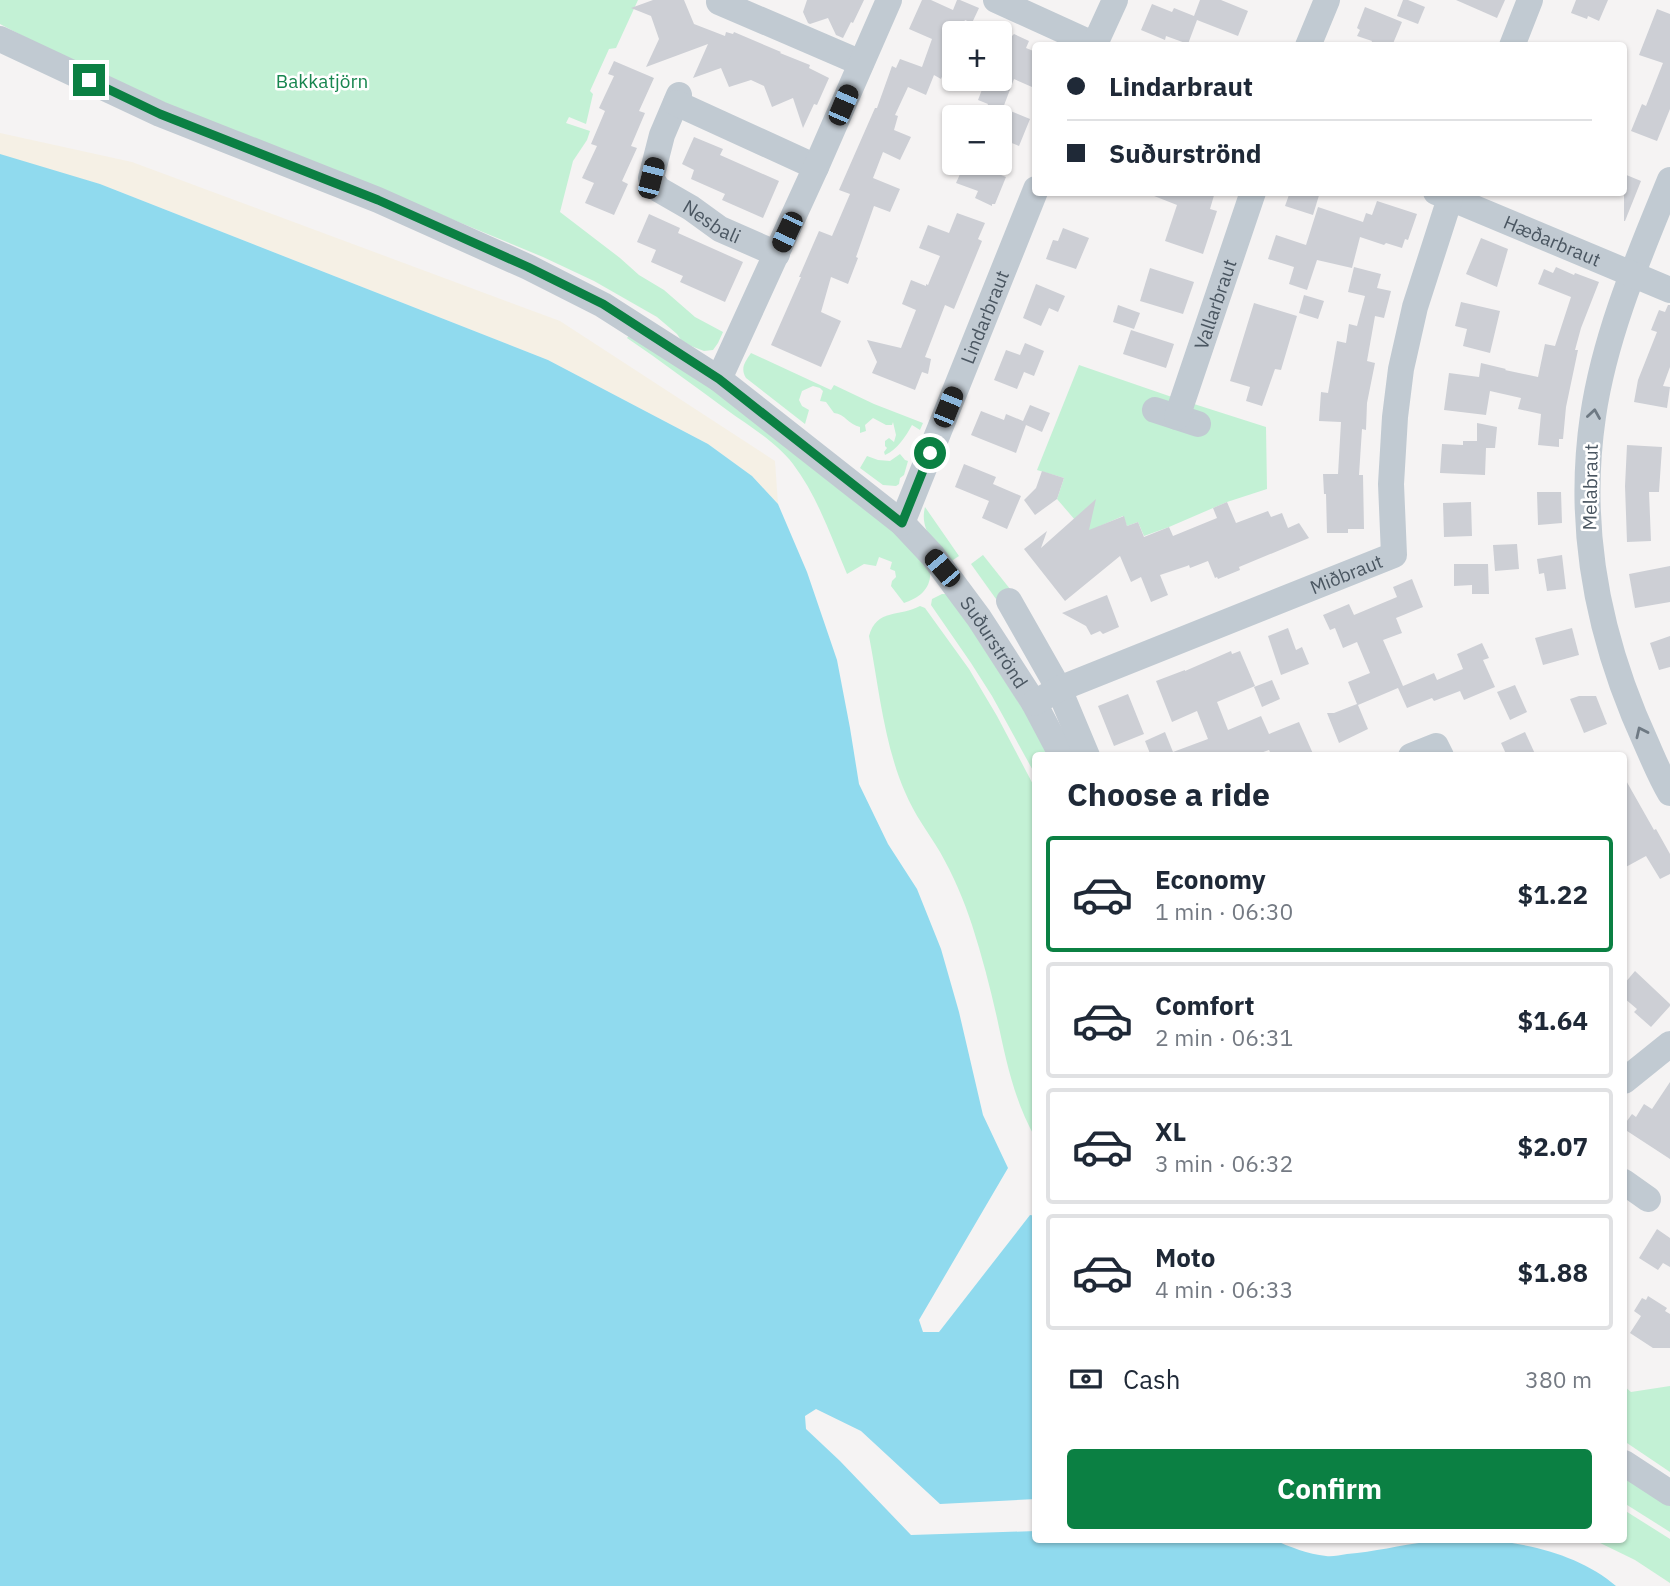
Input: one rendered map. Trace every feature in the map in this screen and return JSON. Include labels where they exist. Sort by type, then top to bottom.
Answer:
[{"type":"street","points":[[719,379],[817,167],[889,0]]},
{"type":"street","points":[[996,0],[1087,42]]},
{"type":"street","points":[[1095,42],[1115,0]]},
{"type":"street","points":[[1310,42],[1327,0]]},
{"type":"street","points":[[1514,42],[1531,0]]},
{"type":"street","points":[[719,2],[861,63]]},
{"type":"street","name":"Suðurströnd","points":[[0,39],[160,114],[378,200],[528,267],[603,304],[719,379],[902,523],[933,556],[964,596],[1034,703],[1060,752]]},
{"type":"street","name":"Nesbali","points":[[777,254],[720,229],[658,189],[651,178],[662,135],[677,99],[817,167]]},
{"type":"street","name":"Melabraut","points":[[1670,180],[1632,274],[1610,342],[1593,416],[1587,489],[1589,545],[1597,602],[1610,651],[1629,708],[1670,793]]},
{"type":"street","name":"Lindarbraut","points":[[902,523],[1033,196]]},
{"type":"street","name":"Vallarbraut","points":[[1177,417],[1252,196]]},
{"type":"street","name":"Miðbraut","points":[[1034,703],[1059,689],[1394,555],[1391,484],[1401,369],[1445,196]]},
{"type":"street","name":"Hæðarbraut","points":[[1451,196],[1670,290]]},
{"type":"street","points":[[1009,601],[1059,689],[1085,752]]},
{"type":"street","points":[[1421,752],[1436,746],[1439,752]]},
{"type":"street","points":[[1627,1079],[1666,1055]]},
{"type":"street","points":[[1627,1184],[1648,1199]]},
{"type":"street","points":[[1627,1465],[1670,1493]]},
{"type":"green space","name":"Bakkatjörn","points":[[0,0],[638,0],[616,48],[609,49],[590,91],[593,94],[586,124],[569,117],[566,123],[590,131],[573,161],[560,212],[639,275],[664,290],[695,317],[723,332],[718,343],[713,350],[704,351],[691,346],[657,317],[594,281],[543,257],[210,126],[34,42],[0,24]]},
{"type":"green space","points":[[631,333],[677,360],[877,512],[930,570],[929,582],[924,591],[904,603],[891,586],[896,577],[895,571],[890,569],[892,562],[879,557],[876,566],[864,564],[847,574],[817,504],[786,456],[762,435],[627,338]]},
{"type":"green space","points":[[751,353],[831,390],[834,385],[923,423],[920,430],[912,425],[897,446],[885,455],[885,441],[889,438],[894,442],[896,435],[893,422],[892,425],[886,425],[873,418],[865,425],[866,431],[860,433],[860,427],[834,413],[826,402],[820,401],[823,391],[813,386],[802,391],[799,400],[802,406],[809,410],[805,424],[746,378],[743,368]]},
{"type":"green space","points":[[1079,365],[1266,427],[1267,489],[1227,502],[1144,536],[1138,522],[1127,526],[1123,516],[1100,526],[1100,549],[1057,499],[1064,478],[1037,470]]},
{"type":"green space","points":[[900,454],[908,461],[904,475],[896,486],[883,485],[860,468],[867,456],[890,461]]},
{"type":"green space","points":[[925,507],[959,556],[950,562],[927,530],[924,523]]},
{"type":"green space","points":[[983,555],[1010,589],[996,599],[971,564]]},
{"type":"green space","points":[[949,594],[1050,752],[1032,752],[1032,769],[992,696],[931,605],[932,599]]},
{"type":"green space","points":[[920,606],[925,608],[969,669],[1032,782],[1032,1132],[1012,1080],[986,972],[965,906],[945,861],[909,800],[887,735],[869,636],[873,627],[883,617]]},
{"type":"green space","points":[[1670,1386],[1670,1472],[1627,1443],[1627,1389],[1631,1392]]},
{"type":"green space","points":[[1627,1475],[1670,1504],[1670,1532],[1627,1505]]},
{"type":"green space","points":[[1627,1512],[1670,1539],[1670,1583],[1635,1560],[1600,1543],[1627,1543]]},
{"type":"sand","points":[[0,133],[132,162],[560,321],[775,461],[778,504],[752,476],[708,444],[548,360],[100,184],[0,157]]},
{"type":"water","points":[[0,154],[100,184],[548,360],[708,444],[752,476],[778,504],[807,572],[837,660],[859,784],[888,844],[917,889],[941,949],[983,1115],[1008,1168],[919,1320],[923,1332],[939,1332],[1032,1215],[1032,1499],[940,1504],[861,1431],[816,1409],[805,1416],[806,1429],[911,1535],[1032,1531],[1032,1543],[1281,1543],[1328,1556],[1421,1543],[1507,1543],[1551,1552],[1575,1561],[1616,1586],[0,1586]]},
{"type":"building","points":[[653,0],[684,0],[694,24],[725,36],[726,32],[734,32],[810,65],[809,68],[829,78],[803,128],[793,98],[772,107],[764,86],[751,80],[729,87],[721,68],[693,78],[708,44],[646,67],[659,39],[651,16],[631,8]]},
{"type":"building","points":[[807,0],[864,0],[843,38],[836,35],[828,18],[808,23],[803,12]]},
{"type":"building","points":[[922,0],[931,0],[953,10],[957,0],[979,8],[973,21],[942,21],[941,79],[934,75],[926,95],[908,87],[895,115],[898,116],[894,130],[911,137],[900,160],[883,152],[873,178],[900,189],[890,212],[874,206],[848,284],[831,277],[821,312],[841,321],[821,367],[771,345],[819,231],[832,236],[850,194],[839,190],[877,108],[892,66],[896,68],[900,59],[922,67],[932,39],[909,29]]},
{"type":"building","points":[[1200,0],[1221,0],[1248,11],[1238,36],[1197,20],[1189,42],[1166,36],[1165,40],[1141,30],[1152,4],[1172,12],[1174,8],[1194,16]]},
{"type":"building","points":[[1403,0],[1425,7],[1418,24],[1397,16]]},
{"type":"building","points":[[1456,0],[1505,0],[1497,18]]},
{"type":"building","points":[[1576,0],[1608,0],[1599,21],[1571,13]]},
{"type":"building","points":[[1365,7],[1402,22],[1394,42],[1372,42],[1357,36],[1360,30],[1357,28]]},
{"type":"building","points":[[1657,9],[1670,14],[1670,109],[1657,141],[1631,131],[1642,104],[1646,106],[1663,63],[1639,55]]},
{"type":"building","points":[[1014,34],[1029,41],[1026,48],[1032,50],[1032,87],[1014,79],[1012,84]]},
{"type":"building","points":[[614,61],[654,78],[639,111],[645,113],[631,146],[637,148],[622,181],[628,184],[614,215],[585,203],[594,183],[582,178],[597,146],[591,144],[605,111],[599,108],[614,76],[608,74]]},
{"type":"building","points":[[981,91],[1009,91],[1004,105],[988,105],[978,100]]},
{"type":"building","points":[[1012,112],[1030,119],[1019,146],[1012,143]]},
{"type":"building","points":[[694,137],[723,149],[720,155],[779,181],[763,218],[722,200],[725,194],[691,179],[694,170],[682,164]]},
{"type":"building","points":[[960,175],[1006,177],[992,206],[975,198],[978,191],[956,183]]},
{"type":"building","points":[[1627,175],[1641,181],[1624,221],[1624,196],[1627,196]]},
{"type":"building","points":[[1154,196],[1214,196],[1210,209],[1217,211],[1203,254],[1165,241],[1177,205]]},
{"type":"building","points":[[1289,196],[1319,196],[1313,215],[1285,206]]},
{"type":"building","points":[[1377,201],[1417,214],[1408,240],[1405,239],[1402,248],[1360,237],[1352,268],[1317,260],[1307,290],[1289,284],[1294,267],[1268,259],[1276,235],[1306,245],[1318,207],[1363,222],[1366,213],[1372,215]]},
{"type":"building","points":[[957,213],[985,223],[978,239],[982,241],[954,309],[945,305],[925,357],[931,359],[928,374],[922,372],[915,390],[872,373],[877,362],[867,340],[901,348],[916,310],[902,304],[911,280],[928,285],[940,256],[919,248],[928,225],[949,233]]},
{"type":"building","points":[[649,214],[680,228],[678,233],[743,262],[725,302],[680,282],[683,276],[651,262],[656,250],[637,242]]},
{"type":"building","points":[[1063,228],[1089,238],[1076,269],[1046,259],[1053,240],[1058,241]]},
{"type":"building","points":[[1481,238],[1508,249],[1497,287],[1466,274]]},
{"type":"building","points":[[1354,267],[1381,274],[1377,288],[1391,291],[1384,318],[1375,316],[1367,361],[1375,363],[1367,403],[1366,430],[1362,429],[1359,475],[1363,475],[1364,529],[1348,529],[1348,533],[1327,533],[1323,474],[1338,474],[1341,422],[1319,421],[1321,392],[1328,393],[1337,341],[1346,343],[1349,324],[1357,326],[1365,296],[1348,292]]},
{"type":"building","points":[[1556,267],[1599,282],[1575,350],[1578,350],[1566,407],[1563,439],[1559,439],[1559,447],[1538,445],[1541,414],[1518,409],[1521,398],[1490,391],[1486,415],[1444,410],[1449,373],[1479,377],[1481,363],[1538,377],[1545,344],[1555,346],[1571,297],[1538,284],[1544,269],[1553,273]]},
{"type":"building","points":[[1150,268],[1194,282],[1183,314],[1140,301]]},
{"type":"building","points":[[1036,284],[1065,296],[1058,312],[1049,308],[1041,326],[1023,318]]},
{"type":"building","points":[[1304,295],[1324,301],[1318,319],[1299,313]]},
{"type":"building","points":[[1461,302],[1500,311],[1490,353],[1463,346],[1467,329],[1455,326]]},
{"type":"building","points":[[1254,303],[1297,316],[1281,370],[1275,369],[1262,406],[1246,401],[1250,387],[1230,381]]},
{"type":"building","points":[[1118,305],[1140,313],[1134,329],[1113,322]]},
{"type":"building","points":[[1668,305],[1670,367],[1663,386],[1670,387],[1667,408],[1634,402],[1638,380],[1657,332],[1651,330],[1659,310],[1665,312]]},
{"type":"building","points":[[1131,330],[1174,344],[1166,368],[1123,354]]},
{"type":"building","points":[[1025,343],[1044,351],[1034,376],[1024,372],[1017,389],[994,380],[1006,350],[1020,355]]},
{"type":"building","points":[[1030,405],[1050,413],[1042,432],[1026,425],[1016,453],[971,435],[981,411],[1004,420],[1006,414],[1023,421]]},
{"type":"building","points":[[1477,423],[1497,427],[1495,448],[1486,448],[1485,475],[1440,473],[1442,444],[1463,445],[1463,441],[1477,441]]},
{"type":"building","points":[[1627,445],[1662,447],[1659,492],[1649,492],[1651,541],[1627,542]]},
{"type":"building","points":[[964,464],[996,477],[993,484],[1021,496],[1007,529],[982,518],[989,501],[955,487]]},
{"type":"building","points":[[1042,471],[1064,478],[1057,499],[1035,515],[1024,500],[1036,488]]},
{"type":"building","points":[[1537,492],[1561,492],[1562,523],[1538,525]]},
{"type":"building","points":[[1096,499],[1089,530],[1124,516],[1127,526],[1138,522],[1144,537],[1169,527],[1173,536],[1217,518],[1213,508],[1227,502],[1236,523],[1268,511],[1271,517],[1282,513],[1288,528],[1299,523],[1309,538],[1239,567],[1240,570],[1218,579],[1215,578],[1208,561],[1160,575],[1168,595],[1151,602],[1141,577],[1131,582],[1120,556],[1065,601],[1024,549],[1047,531],[1041,548]]},
{"type":"building","points":[[1471,502],[1472,536],[1444,537],[1443,503]]},
{"type":"building","points":[[1517,544],[1519,569],[1495,571],[1493,545]]},
{"type":"building","points":[[1562,555],[1566,589],[1547,591],[1544,573],[1539,574],[1537,559]]},
{"type":"building","points":[[1454,564],[1488,564],[1489,594],[1472,594],[1472,585],[1454,586]]},
{"type":"building","points":[[1670,566],[1670,602],[1635,608],[1629,574]]},
{"type":"building","points":[[1412,579],[1423,607],[1396,618],[1402,633],[1383,640],[1403,686],[1434,673],[1437,680],[1463,669],[1457,654],[1482,643],[1489,658],[1483,660],[1495,687],[1464,700],[1460,691],[1407,708],[1398,688],[1358,705],[1368,729],[1339,743],[1327,713],[1357,704],[1348,682],[1370,673],[1357,642],[1343,648],[1335,628],[1330,630],[1323,615],[1349,604],[1354,615],[1397,597],[1393,587]]},
{"type":"building","points":[[1107,595],[1119,627],[1103,634],[1100,631],[1091,635],[1086,626],[1062,613]]},
{"type":"building","points":[[1288,628],[1296,650],[1302,647],[1309,664],[1281,675],[1268,636]]},
{"type":"building","points":[[1572,628],[1579,655],[1543,665],[1535,638]]},
{"type":"building","points":[[1670,636],[1670,667],[1659,670],[1650,643]]},
{"type":"building","points":[[1231,651],[1232,654],[1240,651],[1255,686],[1217,702],[1228,730],[1261,716],[1269,734],[1299,722],[1312,752],[1173,752],[1208,739],[1197,711],[1172,722],[1156,681]]},
{"type":"building","points":[[1272,680],[1280,699],[1262,707],[1254,687]]},
{"type":"building","points":[[1515,685],[1527,712],[1510,720],[1497,692]]},
{"type":"building","points":[[1128,694],[1144,734],[1114,746],[1098,706]]},
{"type":"building","points":[[1596,696],[1607,724],[1584,733],[1570,699]]},
{"type":"building","points":[[1165,732],[1173,752],[1149,752],[1145,741]]},
{"type":"building","points":[[1525,732],[1534,752],[1505,752],[1501,743]]},
{"type":"building","points":[[1627,782],[1670,854],[1670,874],[1660,879],[1646,856],[1627,866]]},
{"type":"building","points":[[1635,971],[1670,1004],[1651,1027],[1634,1012],[1637,1009],[1627,1001],[1627,980]]},
{"type":"building","points":[[1670,1082],[1670,1159],[1627,1131],[1627,1121],[1632,1114],[1636,1117],[1644,1104],[1652,1109]]},
{"type":"building","points":[[1657,1229],[1670,1238],[1670,1267],[1663,1263],[1658,1270],[1639,1258]]},
{"type":"building","points":[[1648,1296],[1667,1308],[1665,1311],[1670,1314],[1670,1348],[1653,1348],[1630,1333],[1641,1316],[1634,1311],[1642,1298],[1646,1300]]},
{"type":"route","points":[[89,80],[160,114],[378,200],[528,267],[603,304],[719,379],[902,523],[930,453]]}]
